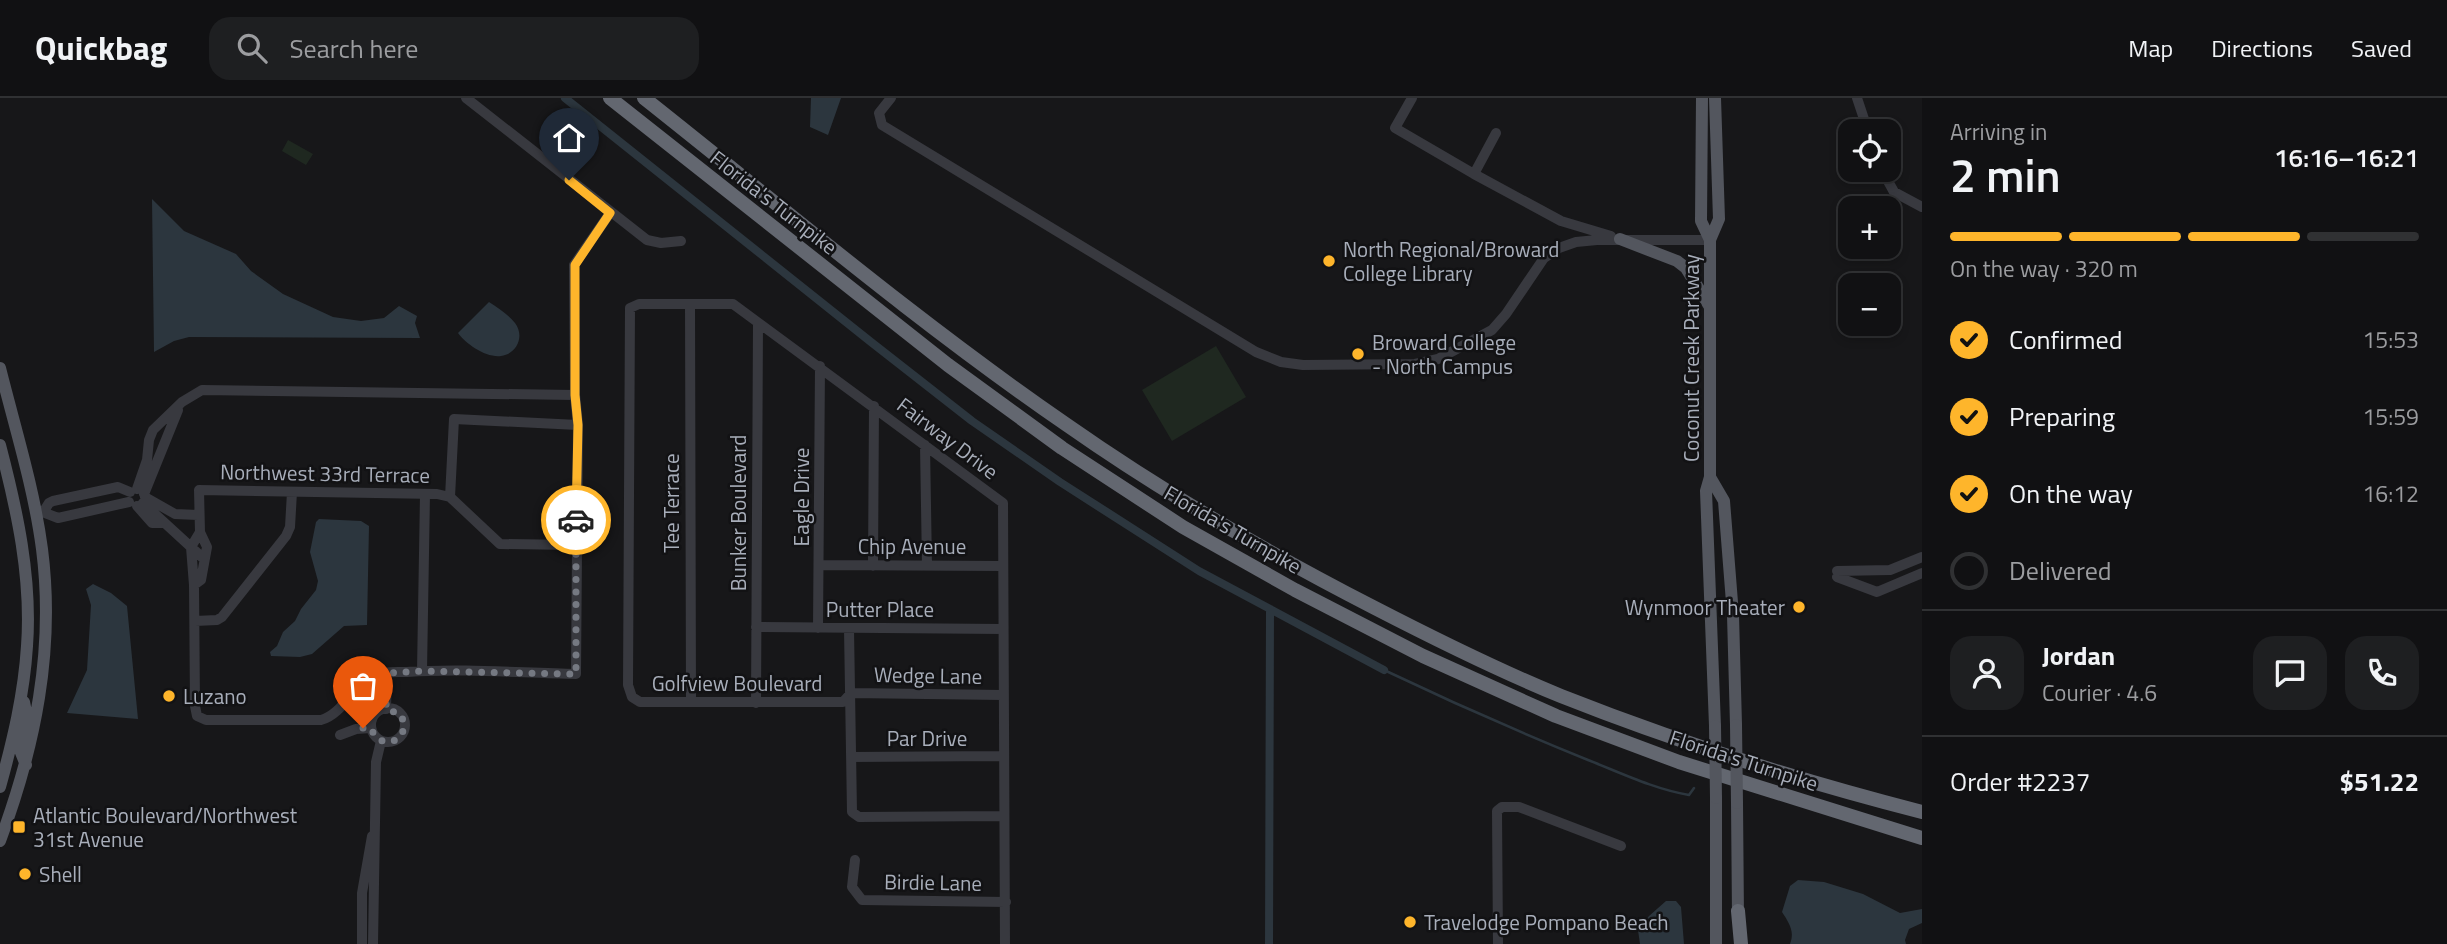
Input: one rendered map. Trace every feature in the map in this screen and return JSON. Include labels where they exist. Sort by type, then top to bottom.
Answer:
[{"type":"highway","name":"Florida's Turnpike","points":[[610,98],[948,365],[1062,448],[1184,527],[1284,584],[1423,656],[1556,716],[1679,762],[1922,838]]},
{"type":"highway","name":"Florida's Turnpike","points":[[643,98],[958,347],[1068,426],[1192,507],[1306,573],[1430,636],[1561,695],[1697,744],[1922,812]]},
{"type":"highway","points":[[1738,911],[1739,944]]},
{"type":"main road","name":"Coconut Creek Parkway","points":[[1702,98],[1701,221],[1710,240],[1710,477],[1706,491],[1715,726],[1717,941]]},
{"type":"main road","name":"Coconut Creek Parkway","points":[[1710,240],[1720,219],[1715,98]]},
{"type":"main road","points":[[1620,239],[1666,256],[1686,268],[1710,307]]},
{"type":"main road","points":[[0,368],[39,510],[46,648],[41,695],[26,765],[0,841]]},
{"type":"main road","points":[[2,452],[19,474],[23,491],[39,510]]},
{"type":"main road","points":[[0,787],[15,733],[27,644],[26,589],[21,541],[2,452]]},
{"type":"main road","name":"Coconut Creek Parkway","points":[[1710,477],[1724,501],[1733,615],[1737,725],[1738,911]]},
{"type":"main road","points":[[22,691],[27,717],[20,750],[26,765]]},
{"type":"street","points":[[466,98],[647,240],[661,243],[681,241]]},
{"type":"street","points":[[891,98],[880,113],[882,125],[1256,352],[1281,362],[1303,365],[1415,364],[1438,359],[1492,330],[1544,258],[1559,248],[1576,242],[1620,239],[1710,240]]},
{"type":"street","points":[[1412,98],[1395,128],[1561,220],[1620,239]]},
{"type":"street","points":[[1857,98],[1864,119]]},
{"type":"street","points":[[1474,174],[1496,133]]},
{"type":"street","points":[[1889,182],[1895,192],[1922,206]]},
{"type":"street","points":[[200,532],[191,547],[195,621],[195,706],[197,716],[206,720],[321,720],[329,717],[376,674],[422,671],[576,674],[578,425],[575,395],[575,265],[610,213]]},
{"type":"street","points":[[1561,220],[1570,229],[1576,242]]},
{"type":"street","name":"Fairway Drive","points":[[630,308],[639,304],[733,304],[1003,503],[1005,944]]},
{"type":"street","name":"Tee Terrace","points":[[690,304],[691,702]]},
{"type":"street","name":"Golfview Boulevard","points":[[630,308],[628,685],[632,697],[640,702],[843,702],[852,692]]},
{"type":"street","name":"Bunker Boulevard","points":[[756,703],[758,323]]},
{"type":"street","name":"Eagle Drive","points":[[818,628],[820,366]]},
{"type":"street","points":[[138,498],[153,430],[182,402],[202,390],[575,395]]},
{"type":"street","points":[[873,566],[874,406]]},
{"type":"street","points":[[450,497],[454,419],[578,425]]},
{"type":"street","points":[[925,445],[927,566]]},
{"type":"street","points":[[138,498],[58,519],[39,510],[53,501],[118,486],[175,514],[198,515],[200,532],[207,547],[201,580],[194,585]]},
{"type":"street","name":"Northwest 33rd Terrace","points":[[198,515],[199,490],[425,494],[450,497],[500,544],[575,545]]},
{"type":"street","points":[[195,621],[217,620],[222,617],[286,537],[290,527],[292,492]]},
{"type":"street","points":[[422,671],[425,494]]},
{"type":"street","points":[[138,498],[204,559]]},
{"type":"street","points":[[1922,557],[1882,571],[1837,574],[1877,592],[1922,573]]},
{"type":"street","name":"Chip Avenue","points":[[820,565],[1003,566]]},
{"type":"street","points":[[1896,568],[1900,584]]},
{"type":"street","points":[[1857,585],[1882,571]]},
{"type":"street","name":"Putter Place","points":[[756,627],[1003,629]]},
{"type":"street","name":"Golfview Boulevard","points":[[849,629],[852,812],[859,817],[1003,816]]},
{"type":"street","points":[[386,709],[387,673]]},
{"type":"street","name":"Wedge Lane","points":[[852,692],[1003,695]]},
{"type":"street","points":[[386,709],[400,714],[404,724],[404,730],[397,739],[387,742],[376,738],[371,728],[373,717],[386,709]]},
{"type":"street","points":[[340,735],[356,729],[371,728]]},
{"type":"street","points":[[373,944],[376,756],[381,741]]},
{"type":"street","name":"Par Drive","points":[[851,757],[1003,756]]},
{"type":"street","points":[[1497,944],[1497,811],[1502,807],[1519,807],[1620,846]]},
{"type":"street","points":[[362,944],[362,892],[375,822]]},
{"type":"street","name":"Birdie Lane","points":[[855,860],[852,887],[862,900],[1006,902]]},
{"type":"shaded area","points":[[811,98],[841,98],[828,135],[810,127]]},
{"type":"shaded area","points":[[288,140],[313,154],[306,165],[282,151]]},
{"type":"shaded area","points":[[152,199],[184,231],[236,254],[251,271],[283,294],[333,317],[361,321],[384,318],[399,306],[417,316],[415,323],[420,338],[189,337],[174,341],[154,352]]},
{"type":"shaded area","points":[[489,302],[503,311],[518,328],[518,344],[507,355],[483,353],[458,333]]},
{"type":"shaded area","points":[[1216,346],[1246,397],[1172,441],[1142,390]]},
{"type":"shaded area","points":[[319,519],[361,521],[369,526],[367,625],[344,626],[312,654],[300,657],[271,656],[270,652],[277,646],[283,632],[295,621],[316,590],[318,581],[310,552],[316,522]]},
{"type":"shaded area","points":[[93,584],[111,593],[127,606],[138,719],[67,713],[87,670],[91,605],[86,589]]},
{"type":"shaded area","points":[[1798,880],[1824,882],[1863,894],[1900,913],[1922,909],[1922,923],[1909,929],[1906,944],[1790,944],[1792,931],[1782,912],[1790,886]]},
{"type":"shaded area","points":[[1666,901],[1676,901],[1681,907],[1684,944],[1640,944],[1638,930]]},
{"type":"waterway","points":[[565,98],[972,421],[1060,482],[1199,571],[1384,670]]},
{"type":"waterway","points":[[1269,944],[1270,609]]},
{"type":"waterway","points":[[1384,670],[1511,728],[1638,780],[1689,795],[1694,788]]},
{"type":"way so far","points":[[363,728],[371,728],[376,738],[387,742],[397,739],[404,730],[400,714],[386,709],[387,673],[422,671],[576,674],[576,520]]},
{"type":"place","name":"North Regional/Broward College Library","points":[[1329,261]]},
{"type":"place","name":"Broward College - North Campus","points":[[1358,354]]},
{"type":"place","name":"Wynmoor Theater","points":[[1799,607]]},
{"type":"place","name":"Luzano","points":[[169,696]]},
{"type":"place","name":"Atlantic Boulevard/Northwest 31st Avenue","points":[[19,827]]},
{"type":"place","name":"Shell","points":[[25,874]]},
{"type":"place","name":"Travelodge Pompano Beach","points":[[1410,922]]},
{"type":"route","points":[[569,180],[610,213],[575,265],[575,395],[578,425],[576,520]]}]
